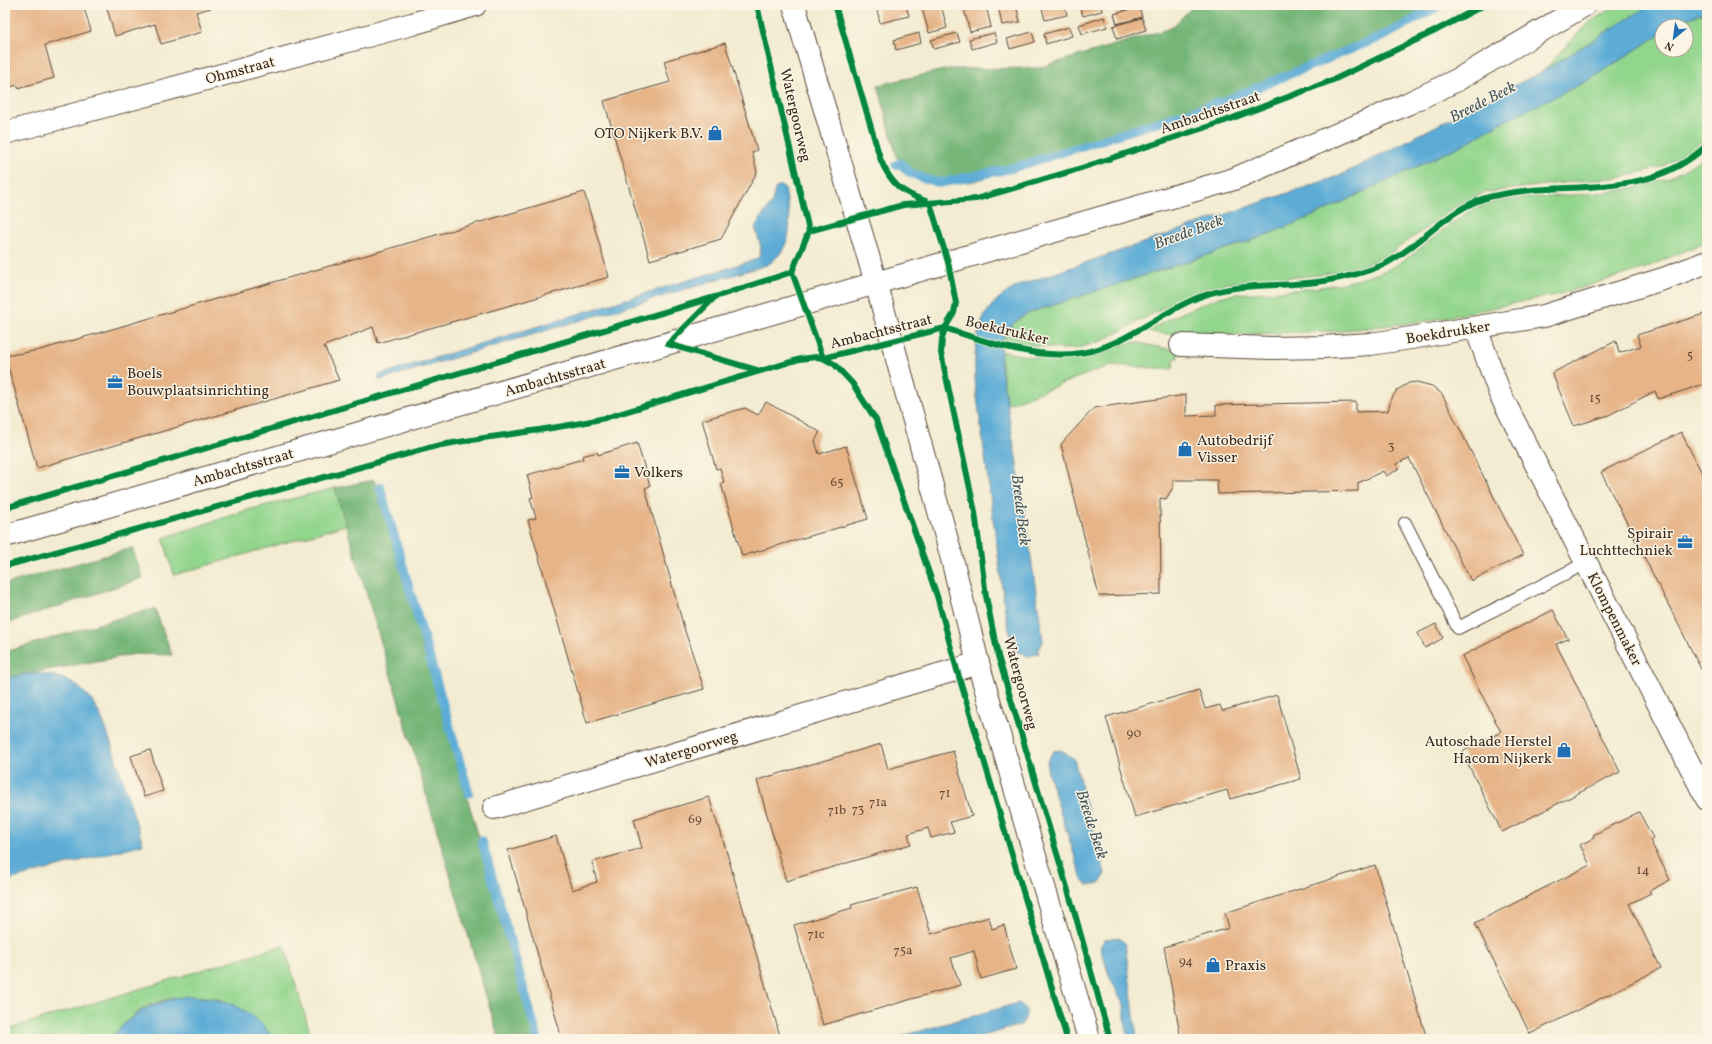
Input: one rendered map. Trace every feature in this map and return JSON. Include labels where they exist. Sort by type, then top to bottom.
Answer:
[{"type":"street","name":"Ohmstraat","points":[[5,132],[412,24],[475,5]]},
{"type":"street","name":"Watergoorweg","points":[[794,5],[876,283],[948,544],[978,663],[1089,1039]]},
{"type":"street","name":"Ambachtsstraat","points":[[5,536],[1234,179],[1407,104],[1457,80],[1585,5]]},
{"type":"street","name":"Boekdrukker","points":[[1180,345],[1272,348],[1322,347],[1370,344],[1476,328],[1544,316],[1666,278],[1707,262]]},
{"type":"street","name":"Klompenmaker","points":[[1476,328],[1500,394],[1707,799]]},
{"type":"street","name":"Watergoorweg","points":[[494,808],[978,663]]},
{"type":"lane","points":[[1405,523],[1458,628],[1586,563]]},
{"type":"green space","points":[[1194,5],[1447,5],[1391,33],[1333,59],[1275,82],[1155,124],[975,181],[951,184],[911,173],[897,158],[878,85],[948,69],[1038,68],[1171,28]]},
{"type":"green space","points":[[1616,5],[1650,5],[1543,71],[1587,24]]},
{"type":"green space","points":[[1707,12],[1707,137],[1692,150],[1661,167],[1622,177],[1483,193],[1457,206],[1391,253],[1363,266],[1320,275],[1231,283],[1207,288],[1180,299],[1104,340],[1078,348],[1065,349],[1035,346],[1003,338],[1008,329],[1014,323],[1029,313],[1256,239],[1320,213],[1466,143],[1502,122],[1587,81],[1654,38],[1654,58],[1694,58],[1694,18],[1688,18]]},
{"type":"green space","points":[[1707,153],[1707,241],[1643,269],[1560,294],[1428,321],[1338,331],[1223,335],[1179,335],[1148,332],[1176,316],[1222,297],[1235,294],[1283,291],[1325,286],[1352,281],[1379,273],[1408,257],[1461,217],[1491,203],[1516,199],[1617,191],[1636,187],[1656,182],[1674,175]]},
{"type":"green space","points":[[1134,342],[1178,351],[1178,358],[1174,359],[1173,369],[1111,365],[1011,403],[1006,403],[1000,351],[1057,360],[1097,355]]},
{"type":"green space","points":[[374,480],[538,1039],[499,1039],[335,488]]},
{"type":"green space","points":[[335,488],[346,525],[174,575],[163,538],[244,511]]},
{"type":"green space","points":[[132,548],[143,578],[5,624],[5,584]]},
{"type":"green space","points":[[155,609],[172,655],[135,654],[15,676],[5,680],[5,652],[136,613]]},
{"type":"green space","points":[[284,945],[312,1039],[274,1039],[248,1015],[225,1001],[188,997],[170,999],[152,1004],[129,1019],[110,1039],[5,1039],[5,1030]]},
{"type":"water","name":"Breede Beek","points":[[1650,5],[1707,5],[1707,12],[1688,18],[1654,18],[1654,38],[1587,81],[1502,122],[1466,143],[1320,213],[1256,239],[1029,313],[1014,323],[1005,335],[1002,342],[1001,368],[1022,494],[1043,641],[1038,650],[1039,653],[1027,657],[1025,654],[1017,652],[1013,644],[1007,622],[975,382],[976,350],[981,323],[987,311],[996,301],[1008,292],[1023,284],[1341,175],[1543,71]]},
{"type":"water","points":[[780,185],[785,189],[789,210],[789,231],[783,249],[777,257],[767,265],[380,380],[378,379],[379,375],[754,260],[759,257],[761,247],[755,227],[772,202],[775,189]]},
{"type":"water","points":[[33,673],[54,676],[70,682],[82,691],[92,702],[107,730],[143,844],[5,881],[5,680],[15,676]]},
{"type":"water","points":[[1061,750],[1074,759],[1105,874],[1101,882],[1096,884],[1087,885],[1082,879],[1047,770],[1047,762],[1053,751]]},
{"type":"water","points":[[1119,937],[1125,943],[1137,1039],[1127,1039],[1124,1005],[1110,978],[1100,947],[1105,939]]},
{"type":"water","points":[[188,996],[213,999],[236,1006],[257,1019],[274,1039],[110,1039],[127,1022],[144,1009],[164,1001]]},
{"type":"water","points":[[1018,1003],[1026,1010],[1025,1018],[1021,1025],[972,1039],[892,1039]]},
{"type":"building","points":[[5,5],[83,5],[91,31],[45,45],[54,78],[18,88],[17,85],[5,89]]},
{"type":"building","points":[[106,5],[211,5],[211,8],[196,12],[202,32],[161,44],[155,24],[115,36]]},
{"type":"building","points":[[876,5],[906,5],[909,16],[880,23]]},
{"type":"building","points":[[921,5],[941,5],[947,28],[929,33]]},
{"type":"building","points":[[963,5],[986,5],[991,27],[970,32]]},
{"type":"building","points":[[998,5],[1016,5],[1020,22],[1002,25]]},
{"type":"building","points":[[1041,5],[1064,5],[1067,15],[1045,20]]},
{"type":"building","points":[[1079,5],[1101,5],[1102,11],[1083,16]]},
{"type":"building","points":[[1121,5],[1140,5],[1123,10]]},
{"type":"building","points":[[1139,7],[1142,17],[1117,24],[1114,14]]},
{"type":"building","points":[[1104,17],[1107,27],[1082,34],[1079,25]]},
{"type":"building","points":[[1142,18],[1146,30],[1117,39],[1113,26]]},
{"type":"building","points":[[1069,27],[1072,36],[1046,44],[1044,34]]},
{"type":"building","points":[[1032,32],[1035,42],[1010,49],[1007,39]]},
{"type":"building","points":[[919,33],[921,43],[896,50],[894,40]]},
{"type":"building","points":[[957,33],[960,42],[934,49],[931,40]]},
{"type":"building","points":[[994,33],[997,42],[972,49],[969,39]]},
{"type":"building","points":[[725,43],[757,150],[752,152],[757,172],[721,239],[650,260],[604,101],[670,82],[664,61]]},
{"type":"building","points":[[584,192],[609,277],[378,343],[373,327],[324,346],[339,380],[37,468],[5,356],[40,350]]},
{"type":"building","points":[[1707,313],[1707,383],[1658,399],[1655,391],[1609,415],[1574,426],[1552,373],[1616,341],[1619,353],[1641,346],[1637,335]]},
{"type":"building","points":[[1417,382],[1432,386],[1442,394],[1523,555],[1471,581],[1409,458],[1396,464],[1399,469],[1386,476],[1383,471],[1358,483],[1358,491],[1218,494],[1217,480],[1173,480],[1173,487],[1166,499],[1160,498],[1161,594],[1099,596],[1061,444],[1094,408],[1186,395],[1186,416],[1216,415],[1216,405],[1356,402],[1356,412],[1388,411],[1391,399],[1397,390],[1409,383]]},
{"type":"building","points":[[766,402],[820,432],[815,441],[819,454],[846,446],[868,519],[742,556],[721,483],[724,482],[720,468],[716,469],[702,420],[745,408],[758,415]]},
{"type":"building","points":[[1681,432],[1707,483],[1707,665],[1701,669],[1601,472]]},
{"type":"building","points":[[637,443],[650,486],[645,488],[684,628],[704,689],[587,723],[528,520],[536,518],[530,498],[533,497],[527,475],[583,459],[582,456],[597,452],[598,455]]},
{"type":"building","points":[[1553,610],[1568,639],[1556,644],[1620,772],[1502,832],[1462,752],[1501,732],[1462,656]]},
{"type":"building","points":[[1436,624],[1443,638],[1425,648],[1418,633]]},
{"type":"building","points":[[1199,690],[1205,709],[1220,705],[1222,711],[1277,695],[1301,779],[1230,799],[1227,790],[1135,817],[1106,717]]},
{"type":"building","points":[[881,744],[888,769],[953,751],[972,816],[950,822],[954,832],[931,838],[928,828],[908,834],[911,844],[786,881],[757,780]]},
{"type":"building","points":[[150,750],[163,791],[144,797],[131,756]]},
{"type":"building","points":[[709,797],[719,826],[780,1036],[769,1039],[562,1039],[508,850],[556,836],[572,890],[597,882],[592,862],[642,848],[634,819]]},
{"type":"building","points":[[1639,812],[1653,838],[1650,840],[1670,880],[1649,891],[1651,893],[1629,904],[1661,968],[1530,1034],[1475,923],[1590,865],[1580,845],[1594,838],[1593,835]]},
{"type":"building","points":[[1375,865],[1427,1039],[1181,1039],[1164,947],[1229,928],[1225,913]]},
{"type":"building","points":[[917,887],[931,934],[989,917],[992,929],[1004,925],[1016,969],[981,979],[974,951],[951,958],[960,985],[823,1025],[794,925],[852,908],[851,905]]},
{"type":"waterway","points":[[896,165],[900,163],[909,172],[940,183],[1013,168],[1227,100],[1388,34],[1440,5]]},
{"type":"waterway","points":[[380,487],[469,793]]},
{"type":"waterway","points":[[482,841],[538,1039]]},
{"type":"cycle path","points":[[757,5],[809,231]]},
{"type":"cycle path","points":[[835,5],[881,161],[889,176],[899,187],[910,195],[926,201]]},
{"type":"cycle path","points":[[809,231],[903,205],[976,199],[1072,171],[1225,121],[1333,80],[1435,31],[1484,5]]},
{"type":"cycle path","points":[[945,328],[994,344],[1029,352],[1064,355],[1081,353],[1113,343],[1187,302],[1218,291],[1233,288],[1324,281],[1354,275],[1376,268],[1396,257],[1460,210],[1474,202],[1489,197],[1517,192],[1602,186],[1630,182],[1657,175],[1683,163],[1707,145]]},
{"type":"cycle path","points":[[930,203],[948,262],[956,303],[954,313],[945,328],[942,339],[941,353],[975,512],[986,596],[998,656],[1075,914],[1110,1039]]},
{"type":"cycle path","points":[[5,508],[715,297],[792,272],[809,231]]},
{"type":"cycle path","points":[[792,272],[823,358]]},
{"type":"cycle path","points":[[713,299],[668,344],[760,371]]},
{"type":"cycle path","points":[[823,358],[945,328]]},
{"type":"cycle path","points":[[5,566],[436,446],[605,418],[800,359],[816,357],[823,358],[834,364],[852,383],[876,420],[937,596],[957,670],[1067,1039]]},
{"type":"place","name":"OTO Nijkerk B.V.","points":[[715,133]]},
{"type":"place","name":"Boels Bouwplaatsinrichting","points":[[115,382]]},
{"type":"place","name":"Autobedrijf Visser","points":[[1185,449]]},
{"type":"place","name":"Volkers","points":[[622,472]]},
{"type":"place","name":"Spirair Luchttechniek","points":[[1685,542]]},
{"type":"place","name":"Autoschade Herstel Hacom Nijkerk","points":[[1564,750]]},
{"type":"place","name":"Praxis","points":[[1213,965]]}]
